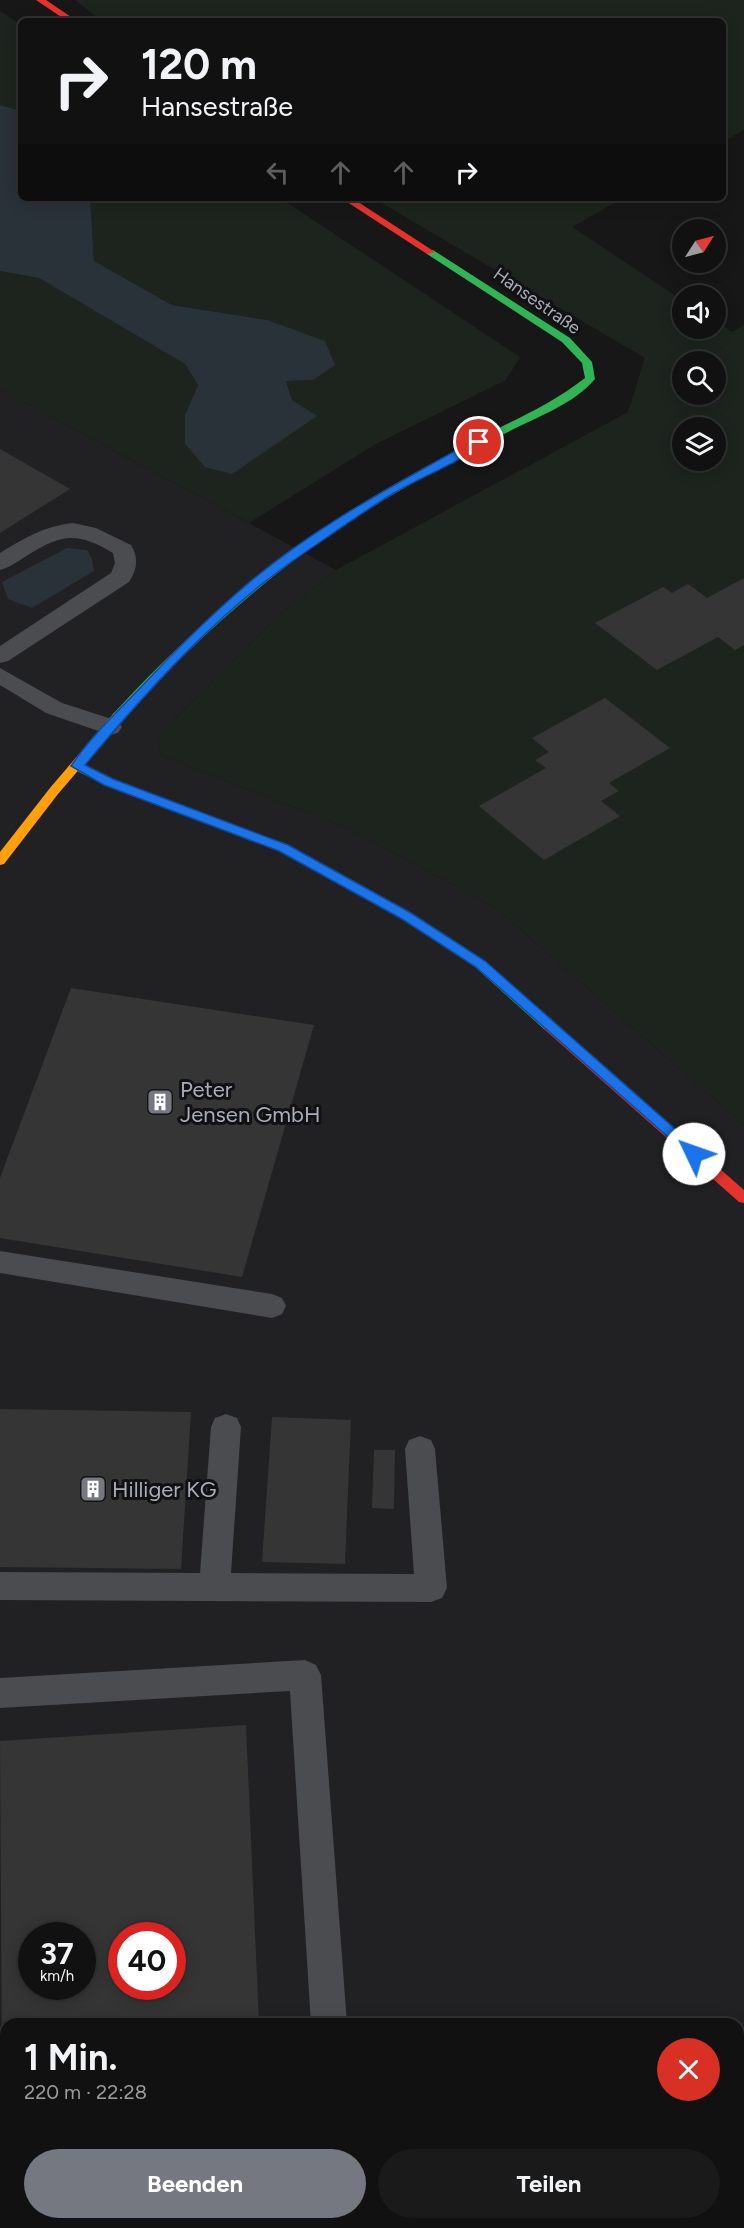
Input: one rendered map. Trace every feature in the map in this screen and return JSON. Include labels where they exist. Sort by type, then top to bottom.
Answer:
[{"type":"street","points":[[40,0],[68,18]]},
{"type":"street","name":"Hansestraße","points":[[0,861],[33,817],[110,728],[190,642],[243,593],[300,550],[389,491],[568,397],[590,379],[587,362],[566,340],[351,201]]},
{"type":"street","points":[[77,766],[109,782],[283,848],[407,916],[480,964],[744,1198]]},
{"type":"lane","points":[[0,563],[46,534],[76,528],[103,536],[123,550],[126,563],[121,577],[0,656]]},
{"type":"lane","points":[[0,675],[54,708],[110,728]]},
{"type":"lane","points":[[0,1262],[272,1306]]},
{"type":"lane","points":[[214,1585],[226,1427]]},
{"type":"lane","points":[[0,1586],[214,1585],[431,1588],[420,1449]]},
{"type":"lane","points":[[0,1693],[305,1676],[329,2018]]},
{"type":"shaded area","points":[[75,0],[744,0],[744,130],[726,140],[726,18],[98,18]]},
{"type":"shaded area","points":[[0,11],[18,23],[18,110],[0,105]]},
{"type":"shaded area","points":[[0,105],[18,110],[18,201],[90,201],[94,261],[172,305],[267,320],[325,341],[335,365],[313,380],[286,381],[292,400],[317,416],[232,474],[205,467],[185,444],[185,415],[198,385],[185,364],[39,278],[0,271]]},
{"type":"shaded area","points":[[90,201],[285,201],[520,357],[506,380],[374,445],[249,523],[0,389],[0,271],[39,278],[185,364],[198,385],[185,415],[316,417],[292,400],[286,381],[312,380],[267,320],[172,305],[94,261]]},
{"type":"shaded area","points":[[378,201],[618,201],[572,227],[672,293],[672,339],[726,339],[726,328],[732,332],[744,325],[744,1125],[496,908],[350,829],[161,755],[158,735],[278,616],[336,570],[628,412],[645,358]]},
{"type":"shaded area","points":[[0,389],[336,570],[278,616],[158,735],[161,755],[350,829],[496,908],[744,1125],[744,2018],[0,2018]]},
{"type":"shaded area","points":[[67,548],[87,550],[92,559],[94,571],[32,608],[8,599],[2,582]]},
{"type":"building","points":[[0,449],[70,489],[0,533]]},
{"type":"building","points":[[744,578],[744,645],[735,650],[718,637],[657,670],[595,623],[663,587],[672,593],[688,584],[707,598]]},
{"type":"building","points":[[605,698],[670,748],[609,783],[619,791],[601,801],[620,816],[544,860],[479,806],[546,768],[535,760],[549,752],[532,738]]},
{"type":"building","name":"Peter Jensen GmbH","points":[[71,988],[314,1025],[242,1277],[0,1238],[0,1178]]},
{"type":"building","name":"Hilliger KG","points":[[0,1409],[191,1412],[181,1569],[0,1567]]},
{"type":"building","points":[[272,1417],[351,1420],[345,1564],[262,1562]]},
{"type":"building","points":[[374,1450],[395,1450],[394,1509],[372,1508]]},
{"type":"building","points":[[246,1725],[259,2018],[2,2018],[0,1741]]},
{"type":"traffic: fast","points":[[118,716],[196,636],[237,598],[281,563],[349,516],[457,454],[568,397],[590,379],[587,362],[566,340],[430,252]]},
{"type":"traffic: fast","points":[[77,766],[109,782],[283,848],[407,916],[480,964],[549,1026]]},
{"type":"traffic: slow","points":[[0,861],[54,791],[118,716]]},
{"type":"traffic: jam","points":[[40,0],[68,18]]},
{"type":"traffic: jam","points":[[351,201],[430,252]]},
{"type":"traffic: jam","points":[[549,1026],[744,1198]]},
{"type":"place","name":"Peter Jensen GmbH","points":[[160,1102]]},
{"type":"place","name":"Hilliger KG","points":[[93,1489]]},
{"type":"route","points":[[479,442],[389,491],[300,550],[243,593],[190,642],[77,766],[109,782],[283,848],[407,916],[480,964],[694,1154]]}]
